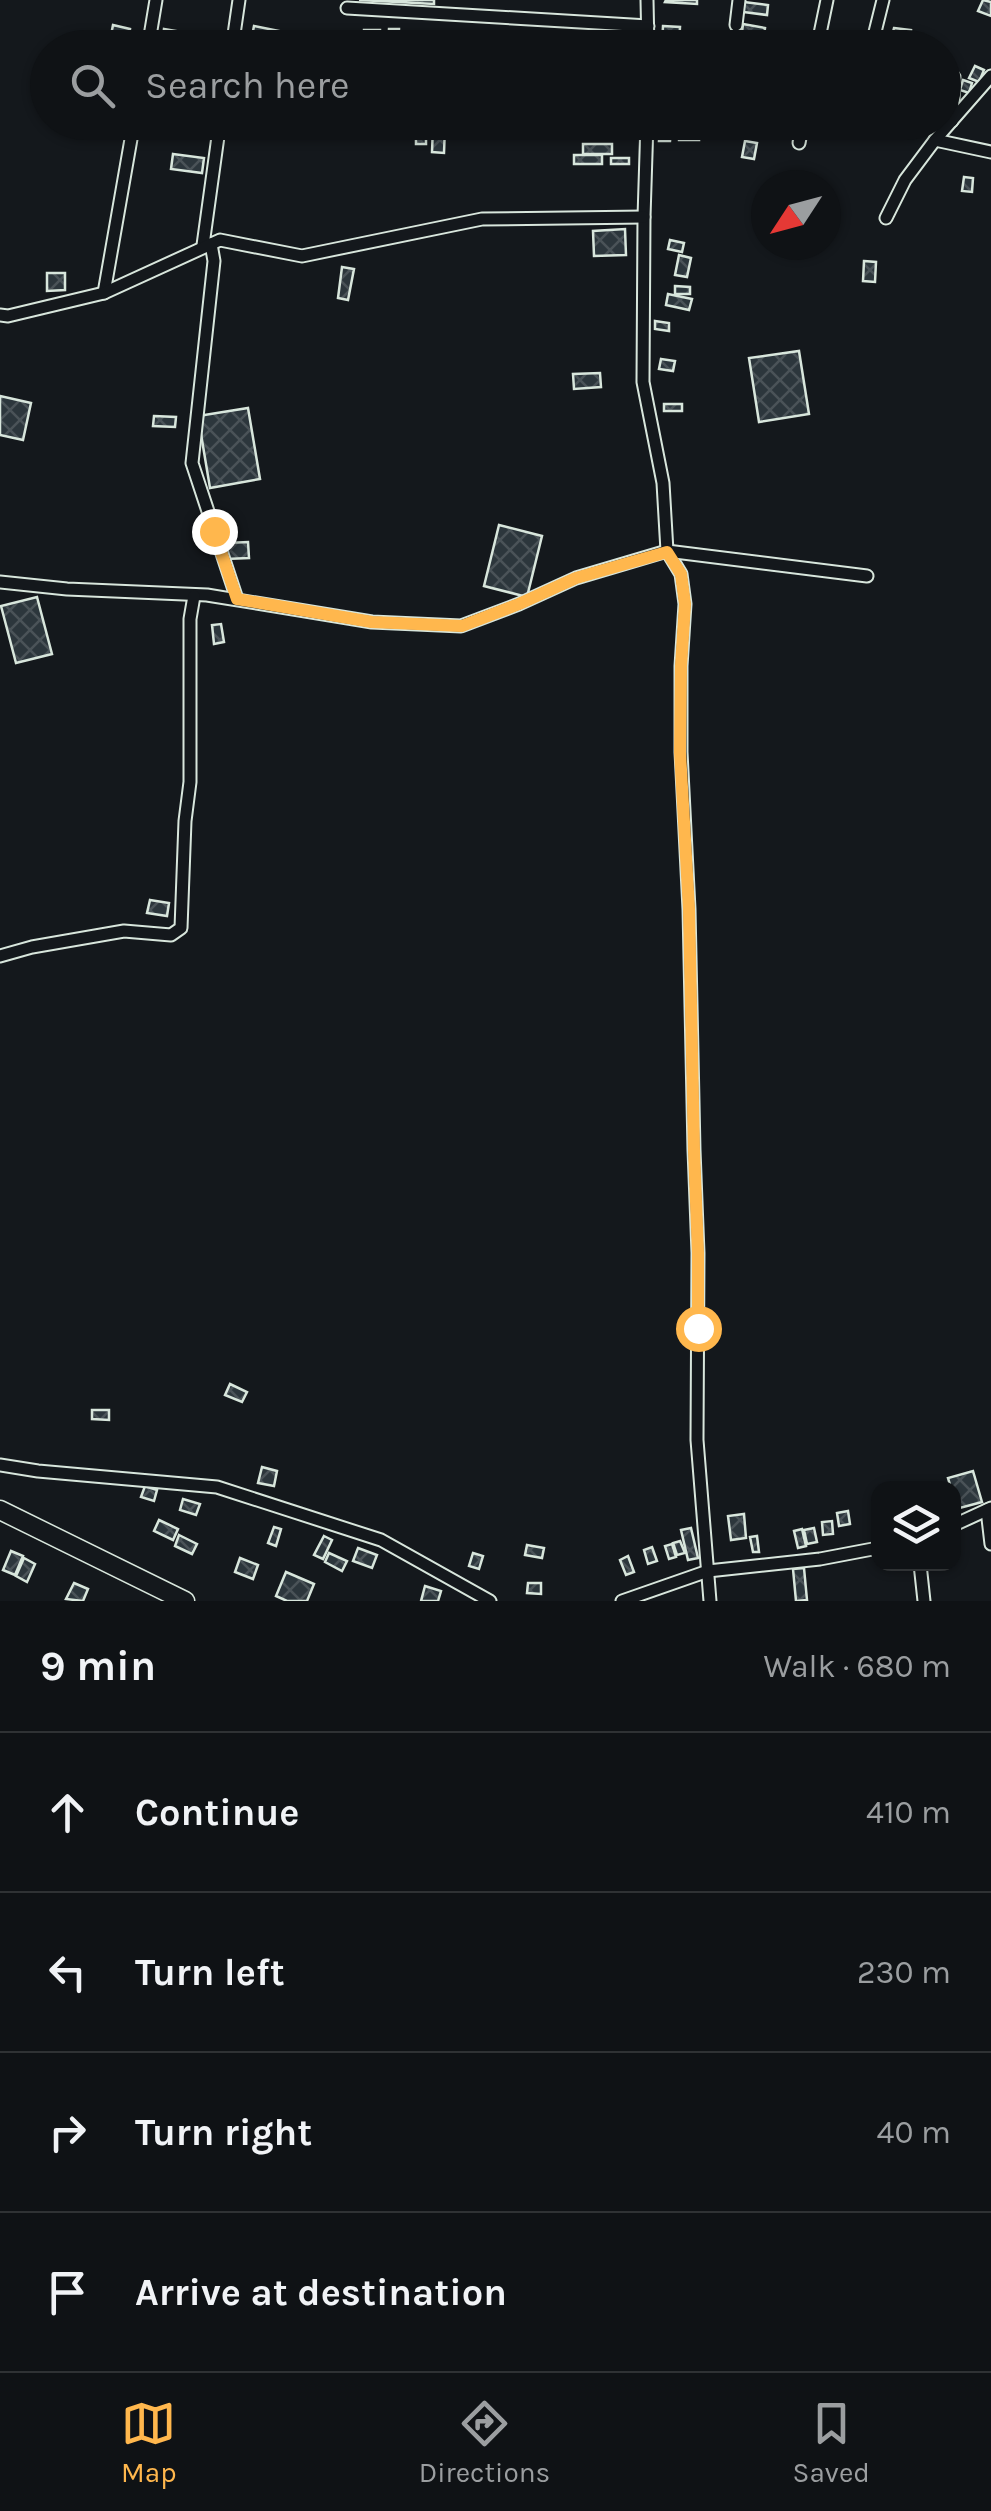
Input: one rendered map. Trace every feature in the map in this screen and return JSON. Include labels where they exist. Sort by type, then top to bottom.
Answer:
[{"type":"main road","points":[[0,1510],[185,1601]]},
{"type":"street","points":[[151,30],[156,0]]},
{"type":"street","points":[[235,30],[239,0]]},
{"type":"street","points":[[647,0],[648,30]]},
{"type":"street","points":[[736,25],[739,0]]},
{"type":"street","points":[[821,30],[827,0]]},
{"type":"street","points":[[876,30],[883,0]]},
{"type":"street","points":[[347,8],[648,26]]},
{"type":"street","points":[[961,110],[991,76]]},
{"type":"street","points":[[104,292],[131,140]]},
{"type":"street","points":[[218,140],[207,245],[214,261],[192,464],[237,599]]},
{"type":"street","points":[[646,140],[644,382],[664,483],[667,552],[681,574],[685,604],[680,752],[689,909],[698,1253],[697,1440],[710,1601]]},
{"type":"street","points":[[886,218],[905,180],[935,140],[991,152]]},
{"type":"street","points":[[0,316],[104,292],[220,240],[302,256],[482,219],[644,217]]},
{"type":"street","points":[[0,582],[206,595],[372,622],[462,626],[576,578],[667,552],[866,576]]},
{"type":"street","points":[[0,956],[124,932],[171,935],[181,928],[190,782],[190,618],[194,596]]},
{"type":"street","points":[[0,1465],[217,1487],[381,1540],[490,1601]]},
{"type":"street","points":[[961,1522],[989,1509],[991,1544]]},
{"type":"street","points":[[622,1601],[708,1572],[871,1549]]},
{"type":"street","points":[[921,1571],[924,1601]]},
{"type":"building","points":[[359,0],[434,0],[434,4]]},
{"type":"building","points":[[697,0],[697,4],[665,2]]},
{"type":"building","points":[[983,0],[991,2],[991,16],[978,11]]},
{"type":"building","points":[[744,2],[768,5],[767,15],[743,12]]},
{"type":"building","points":[[743,24],[765,28],[765,30],[742,30]]},
{"type":"building","points":[[975,66],[984,70],[979,82],[969,78]]},
{"type":"building","points":[[963,80],[972,83],[969,93],[961,87]]},
{"type":"building","points":[[432,140],[444,140],[444,153],[432,152]]},
{"type":"building","points":[[745,141],[757,143],[754,159],[742,157]]},
{"type":"building","points":[[583,144],[612,144],[612,154],[583,154]]},
{"type":"building","points":[[173,154],[204,158],[202,173],[171,169]]},
{"type":"building","points":[[574,155],[602,155],[602,164],[574,164]]},
{"type":"building","points":[[611,158],[629,158],[629,164],[611,164]]},
{"type":"building","points":[[964,177],[973,178],[972,192],[962,191]]},
{"type":"building","points":[[625,229],[626,255],[594,256],[593,231]]},
{"type":"building","points":[[670,240],[684,243],[682,252],[668,249]]},
{"type":"building","points":[[679,255],[691,258],[687,277],[675,275]]},
{"type":"building","points":[[864,261],[876,262],[875,282],[863,281]]},
{"type":"building","points":[[342,267],[354,269],[348,300],[338,298]]},
{"type":"building","points":[[47,273],[65,273],[65,290],[47,291]]},
{"type":"building","points":[[675,286],[690,287],[690,294],[675,294]]},
{"type":"building","points":[[668,294],[692,299],[689,310],[666,305]]},
{"type":"building","points":[[655,321],[669,323],[669,331],[655,329]]},
{"type":"building","points":[[799,351],[809,414],[759,422],[749,358]]},
{"type":"building","points":[[661,359],[675,361],[673,371],[659,369]]},
{"type":"building","points":[[600,373],[601,387],[574,389],[573,374]]},
{"type":"building","points":[[0,396],[31,403],[23,440],[0,435]]},
{"type":"building","points":[[664,404],[682,404],[682,411],[664,411]]},
{"type":"building","points":[[248,408],[260,479],[210,488],[198,416]]},
{"type":"building","points":[[154,416],[176,417],[175,427],[153,426]]},
{"type":"building","points":[[499,525],[542,536],[527,597],[484,586]]},
{"type":"building","points":[[248,542],[249,558],[226,559],[226,543]]},
{"type":"building","points":[[37,597],[52,654],[16,663],[1,606]]},
{"type":"building","points":[[221,624],[224,642],[214,644],[212,625]]},
{"type":"building","points":[[150,900],[169,903],[167,916],[147,913]]},
{"type":"building","points":[[230,1384],[247,1392],[242,1402],[225,1395]]},
{"type":"building","points":[[92,1410],[109,1410],[109,1420],[92,1419]]},
{"type":"building","points":[[262,1467],[277,1471],[274,1486],[258,1483]]},
{"type":"building","points":[[973,1471],[982,1502],[961,1508],[961,1481],[948,1478]]},
{"type":"building","points":[[145,1486],[157,1490],[154,1501],[141,1497]]},
{"type":"building","points":[[183,1499],[200,1504],[196,1515],[180,1510]]},
{"type":"building","points":[[848,1511],[850,1524],[839,1526],[837,1513]]},
{"type":"building","points":[[744,1514],[746,1538],[731,1540],[728,1516]]},
{"type":"building","points":[[159,1520],[178,1529],[173,1540],[154,1531]]},
{"type":"building","points":[[832,1521],[833,1534],[823,1535],[822,1522]]},
{"type":"building","points":[[274,1527],[281,1529],[276,1546],[268,1543]]},
{"type":"building","points":[[691,1528],[698,1558],[688,1560],[681,1530]]},
{"type":"building","points":[[814,1528],[817,1542],[807,1544],[804,1530]]},
{"type":"building","points":[[802,1529],[806,1546],[798,1548],[794,1531]]},
{"type":"building","points":[[179,1535],[197,1544],[192,1554],[175,1546]]},
{"type":"building","points":[[324,1536],[332,1540],[323,1559],[314,1555]]},
{"type":"building","points":[[757,1536],[759,1552],[753,1552],[750,1537]]},
{"type":"building","points":[[680,1541],[685,1553],[677,1555],[673,1543]]},
{"type":"building","points":[[672,1544],[676,1557],[669,1559],[665,1546]]},
{"type":"building","points":[[527,1545],[544,1548],[542,1558],[525,1555]]},
{"type":"building","points":[[652,1547],[657,1561],[648,1564],[644,1550]]},
{"type":"building","points":[[358,1548],[377,1555],[372,1568],[353,1561]]},
{"type":"building","points":[[11,1551],[23,1556],[15,1575],[3,1570]]},
{"type":"building","points":[[329,1553],[347,1561],[342,1571],[325,1562]]},
{"type":"building","points":[[473,1553],[483,1556],[479,1569],[469,1566]]},
{"type":"building","points":[[628,1556],[634,1572],[626,1575],[620,1560]]},
{"type":"building","points":[[24,1558],[35,1564],[27,1582],[16,1576]]},
{"type":"building","points":[[240,1558],[258,1565],[253,1579],[235,1572]]},
{"type":"building","points":[[804,1568],[807,1600],[796,1601],[793,1569]]},
{"type":"building","points":[[286,1572],[314,1584],[307,1601],[287,1601],[276,1596]]},
{"type":"building","points":[[74,1583],[88,1589],[83,1601],[66,1599]]},
{"type":"building","points":[[528,1583],[541,1583],[541,1594],[527,1593]]},
{"type":"building","points":[[425,1586],[441,1591],[438,1601],[421,1601]]},
{"type":"route","points":[[214,531],[237,599],[372,622],[462,626],[576,578],[667,552],[681,574],[685,604],[680,752],[689,909],[698,1328]]}]
